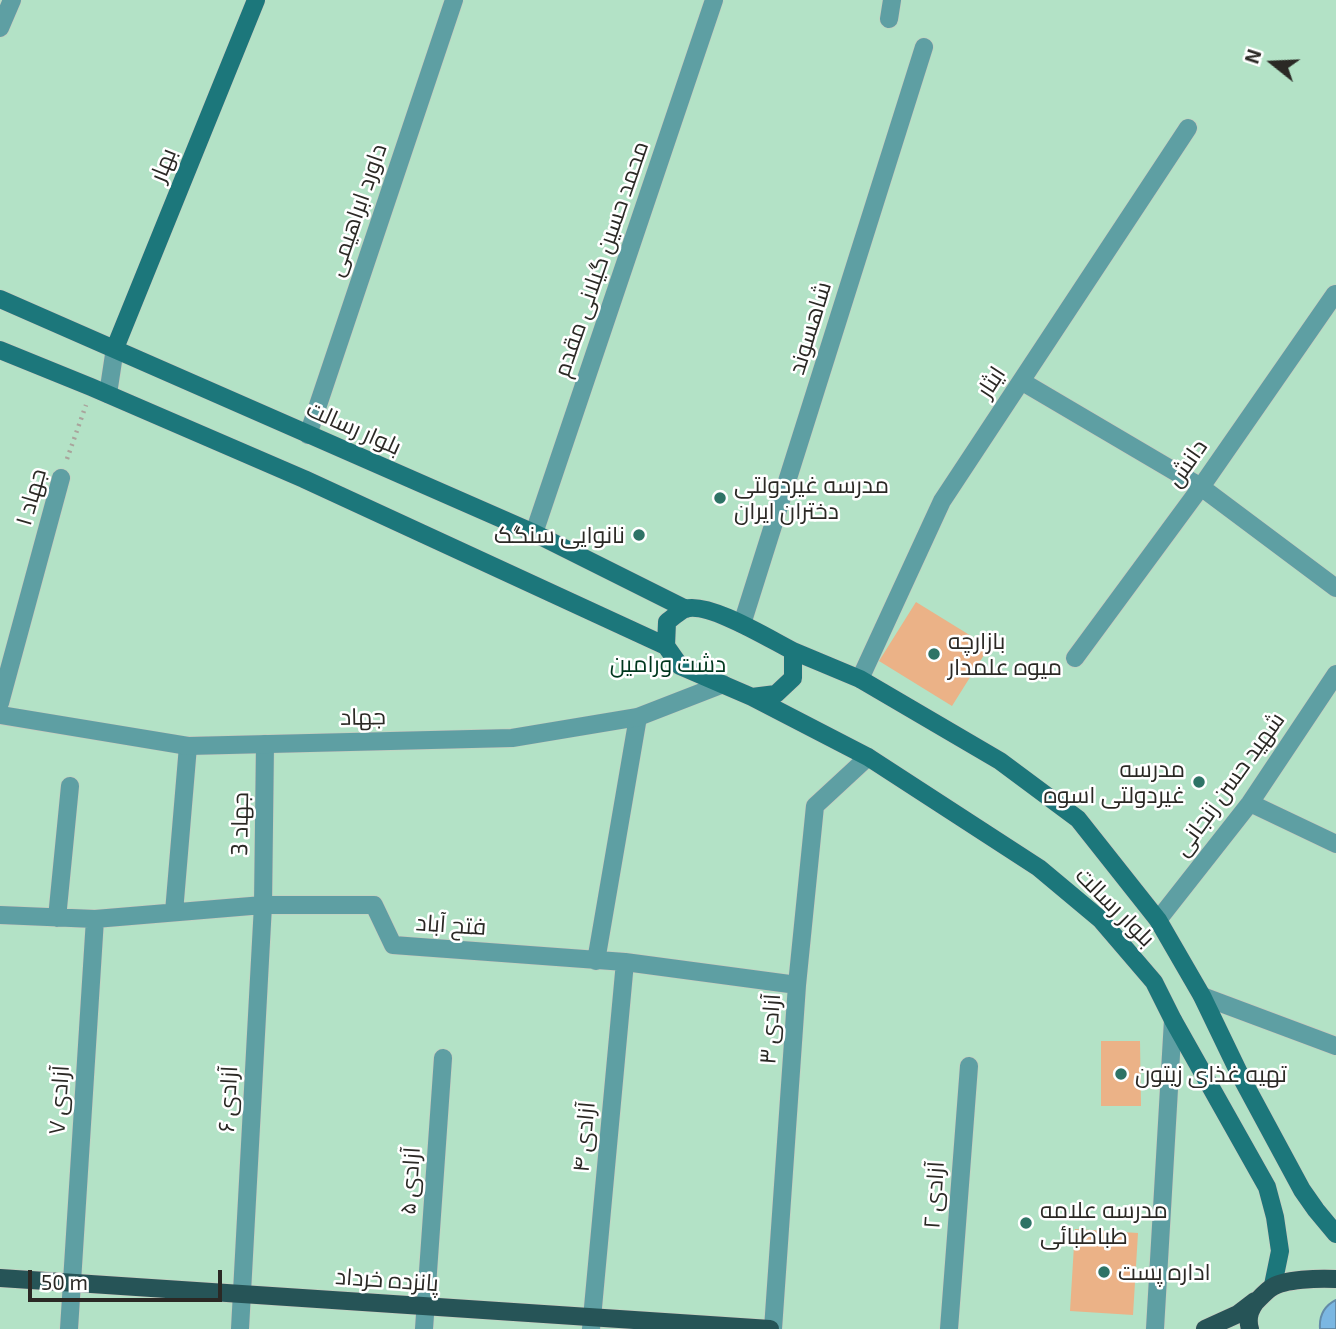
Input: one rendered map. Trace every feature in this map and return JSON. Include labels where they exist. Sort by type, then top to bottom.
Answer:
[{"type":"main road","name":"بهار","points":[[115,348],[256,0]]},
{"type":"main road","name":"بلوار رسالت","points":[[0,299],[534,533],[686,608],[707,610],[743,624],[793,651],[860,679],[1000,761],[1078,819],[1158,920],[1202,996],[1241,1077],[1302,1190],[1336,1234]]},
{"type":"main road","points":[[0,350],[304,479],[666,646],[667,622],[686,608]]},
{"type":"main road","name":"بلوار رسالت","points":[[666,646],[680,666],[752,696],[868,757],[1039,868],[1100,919],[1154,982],[1267,1187],[1280,1251],[1267,1291]]},
{"type":"main road","points":[[752,696],[776,694],[793,678],[793,651]]},
{"type":"main road","name":"پانزده خرداد","points":[[0,1278],[425,1307],[591,1323],[771,1329]]},
{"type":"main road","points":[[1205,1329],[1238,1314],[1267,1291],[1313,1278],[1336,1279]]},
{"type":"main road","points":[[1250,1329],[1250,1311],[1267,1291]]},
{"type":"street","points":[[0,28],[12,0]]},
{"type":"street","name":"داورد ابراهیمی","points":[[308,435],[454,0]]},
{"type":"street","points":[[706,0],[714,0]]},
{"type":"street","name":"محمد حسین گیلانی مقدم","points":[[534,533],[714,0]]},
{"type":"street","points":[[889,19],[892,0]]},
{"type":"street","name":"شاهسوند","points":[[743,624],[924,47]]},
{"type":"street","name":"ایثار","points":[[860,679],[942,501],[1188,128]]},
{"type":"street","name":"دانش","points":[[1075,658],[1335,295]]},
{"type":"street","points":[[99,391],[115,348]]},
{"type":"street","points":[[1021,381],[1200,487],[1336,588]]},
{"type":"street","name":"جهاد ۱","points":[[0,703],[61,478]]},
{"type":"street","name":"شهید حسن زنجانی","points":[[1158,920],[1250,803],[1336,674]]},
{"type":"street","name":"جهاد","points":[[0,715],[188,746],[512,738],[638,717],[723,684]]},
{"type":"street","points":[[596,961],[638,717]]},
{"type":"street","name":"جهاد 3","points":[[263,905],[265,744]]},
{"type":"street","points":[[174,912],[188,746]]},
{"type":"street","name":"آزادی ۳","points":[[771,1329],[797,985],[815,806],[868,757]]},
{"type":"street","points":[[57,918],[70,786]]},
{"type":"street","points":[[1250,803],[1336,844]]},
{"type":"street","name":"فتح آباد","points":[[0,915],[95,919],[263,905],[374,905],[393,945],[625,962],[797,985]]},
{"type":"street","name":"آزادی ۶","points":[[240,1329],[263,905]]},
{"type":"street","name":"آزادی ۷","points":[[69,1329],[95,919]]},
{"type":"street","name":"آزادی ۴","points":[[591,1323],[625,962]]},
{"type":"street","points":[[1202,996],[1336,1046]]},
{"type":"street","points":[[1155,1329],[1173,1020]]},
{"type":"street","name":"آزادی ۵","points":[[424,1329],[443,1058]]},
{"type":"street","name":"آزادی ۲","points":[[949,1329],[969,1066]]},
{"type":"path","name":"جهاد ۱","points":[[61,478],[99,391]]},
{"type":"green space","name":"دشت ورامین","points":[[0,0],[1336,0],[1336,1329],[0,1329]]},
{"type":"water","points":[[1336,1300],[1336,1329],[1320,1329],[1323,1312]]},
{"type":"building","name":"بازارچه میوه علمدار","points":[[916,602],[989,647],[952,706],[879,661]]},
{"type":"building","name":"تهیه غذای زیتون","points":[[1101,1041],[1140,1041],[1141,1106],[1101,1106]]},
{"type":"building","name":"اداره پست","points":[[1075,1229],[1138,1233],[1133,1315],[1070,1311]]},
{"type":"place","name":"مدرسه غیردولتی دختران ایران","points":[[720,498]]},
{"type":"place","name":"نانوایی سنگک","points":[[639,535]]},
{"type":"place","name":"بازارچه میوه علمدار","points":[[934,654]]},
{"type":"place","name":"مدرسه غیردولتی اسوه","points":[[1199,782]]},
{"type":"place","name":"تهیه غذای زیتون","points":[[1121,1074]]},
{"type":"place","name":"مدرسه علامه طباطبائی","points":[[1026,1223]]},
{"type":"place","name":"اداره پست","points":[[1104,1272]]}]
